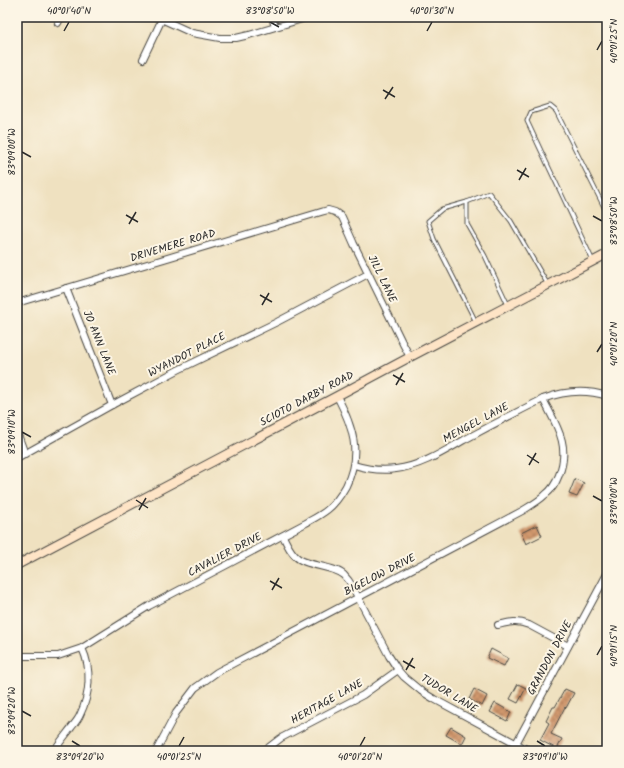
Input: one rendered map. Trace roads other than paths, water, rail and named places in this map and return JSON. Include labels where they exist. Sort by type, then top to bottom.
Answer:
[{"type":"main road","name":"SCIOTO DARBY ROAD","points":[[17,565],[607,254]]},
{"type":"street","points":[[272,17],[275,27]]},
{"type":"street","points":[[143,59],[159,18],[192,33],[220,38],[236,38],[309,17]]},
{"type":"street","name":"DRIVEMERE ROAD","points":[[17,303],[321,212],[328,210],[335,212]]},
{"type":"street","name":"JILL LANE","points":[[335,212],[344,221],[368,274],[402,344],[410,357]]},
{"type":"street","name":"WYANDOT PLACE","points":[[17,458],[178,370],[270,325],[368,274]]},
{"type":"street","name":"JO ANN LANE","points":[[66,288],[112,405]]},
{"type":"street","name":"MENGEL LANE","points":[[354,465],[384,470],[410,466],[436,455],[554,394],[586,391],[607,396]]},
{"type":"street","name":"CAVALIER DRIVE","points":[[17,655],[58,656],[82,648],[149,606],[283,536],[326,511],[343,492],[354,465],[354,441],[345,411],[337,396]]},
{"type":"street","name":"BIGELOW DRIVE","points":[[156,751],[176,713],[195,688],[217,672],[522,511],[544,496],[558,479],[564,460],[564,450],[558,428],[543,399]]},
{"type":"street","points":[[17,432],[25,454]]},
{"type":"street","name":"TUDOR LANE","points":[[283,536],[290,549],[300,559],[318,566],[338,571],[344,576],[352,586],[389,656],[404,677],[421,691],[530,751]]},
{"type":"street","name":"GRANDON DRIVE","points":[[512,751],[607,574]]},
{"type":"street","points":[[498,626],[509,622],[522,622],[568,646]]},
{"type":"street","points":[[54,751],[80,716],[86,700],[88,670],[86,656],[82,648]]},
{"type":"street","name":"HERITAGE LANE","points":[[264,751],[281,738],[363,695],[398,670]]},
{"type":"lane","points":[[593,261],[527,121],[531,112],[550,106],[556,111],[607,213]]},
{"type":"lane","points":[[476,322],[434,239],[428,221],[442,209],[467,202],[489,193],[511,221],[548,285]]},
{"type":"lane","points":[[467,202],[468,224],[485,256],[508,306]]}]
